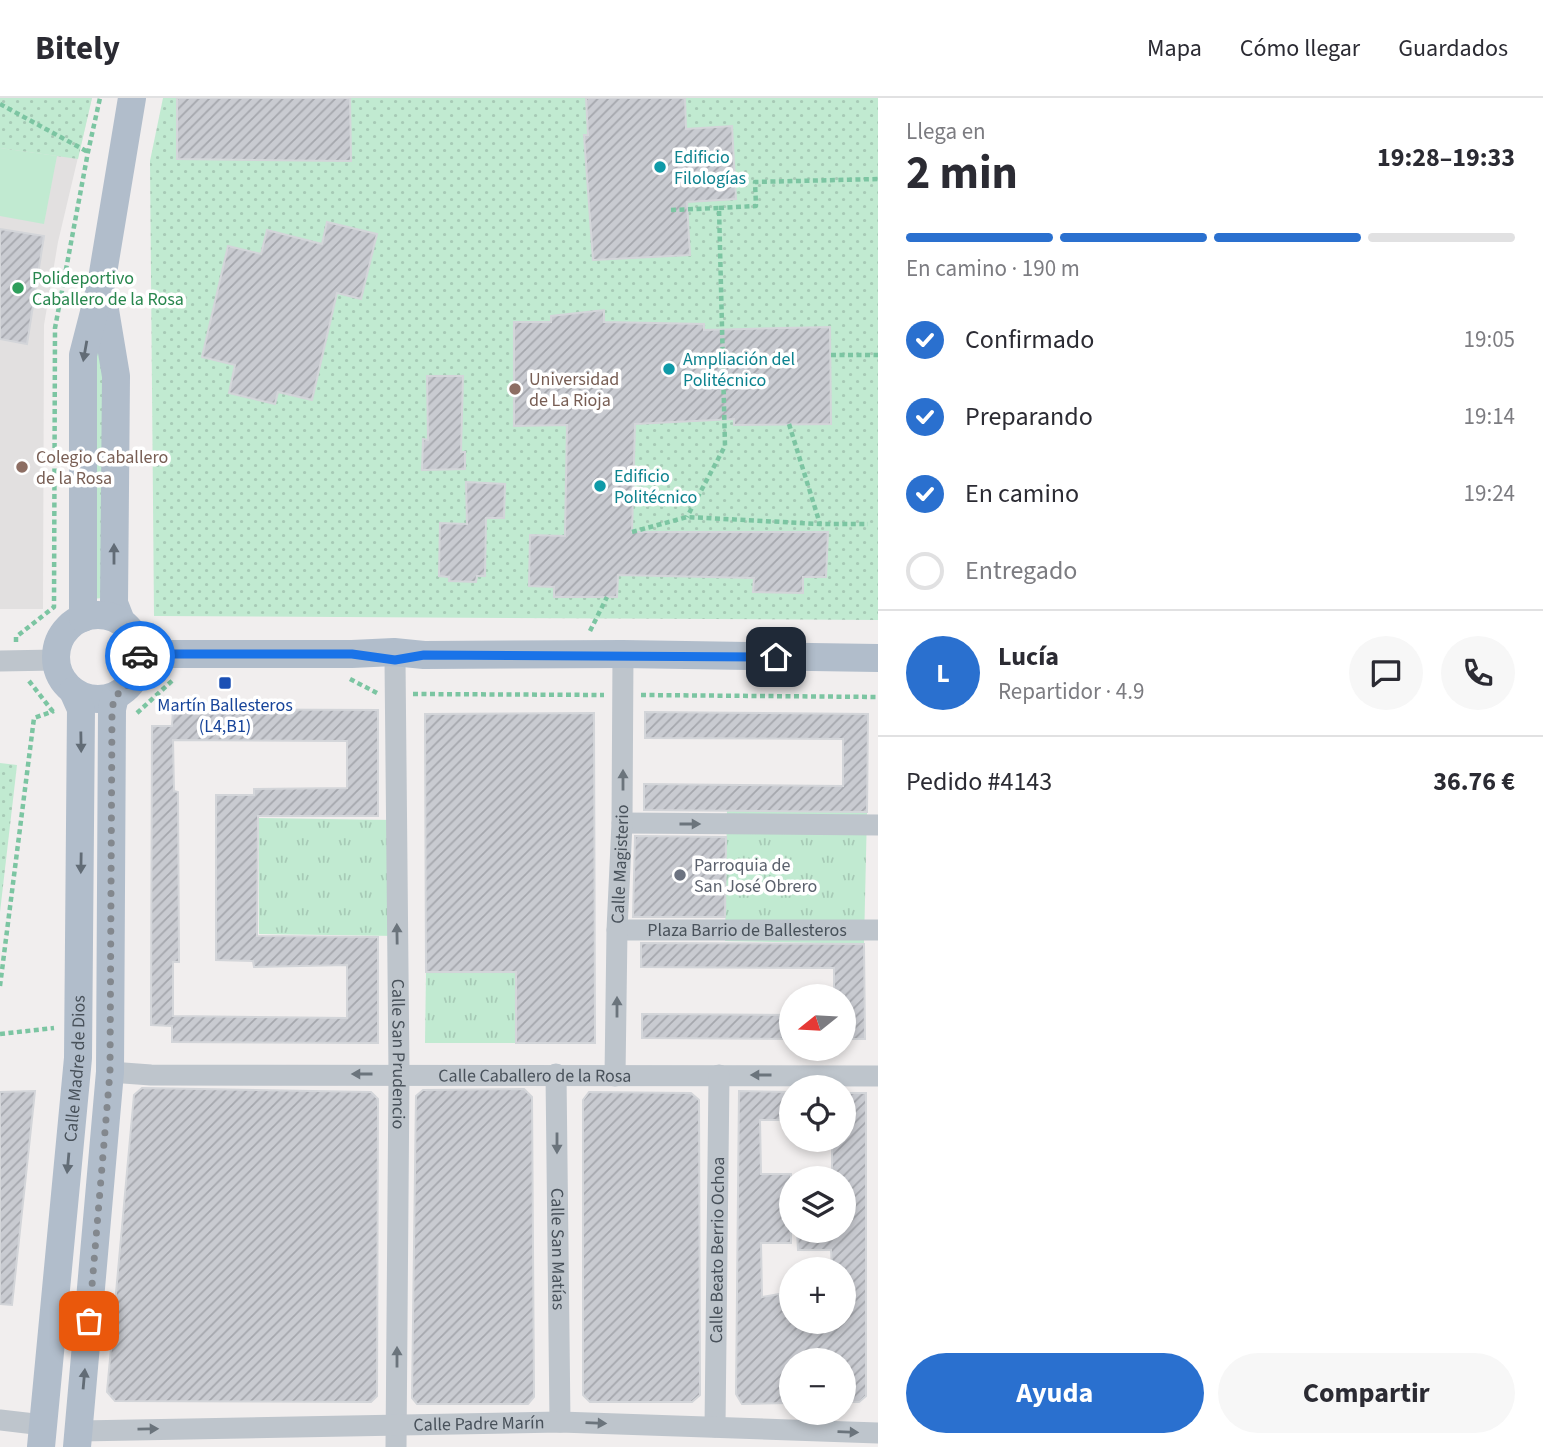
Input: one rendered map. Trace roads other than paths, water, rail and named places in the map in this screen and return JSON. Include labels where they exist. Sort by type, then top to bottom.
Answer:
[{"type":"main road","points":[[83,618],[83,355],[101,285],[132,98]]},
{"type":"main road","points":[[101,285],[116,376],[114,603],[121,621],[135,636],[141,654],[138,671],[114,710],[101,699],[86,697],[63,676],[60,639],[66,630],[83,618],[109,616],[121,621]]},
{"type":"main road","points":[[349,666],[394,652],[424,655],[622,654],[878,658]]},
{"type":"main road","points":[[141,654],[349,666],[424,655]]},
{"type":"main road","name":"Calle Madre de Dios","points":[[42,1436],[79,1025],[81,709],[63,676]]},
{"type":"main road","name":"Calle Madre de Dios","points":[[78,1439],[110,1072],[114,710]]},
{"type":"street","name":"Calle Magisterio","points":[[615,1076],[622,824],[622,654]]},
{"type":"street","name":"Calle San Prudencio","points":[[395,660],[399,1074],[396,1447]]},
{"type":"street","points":[[0,661],[63,676]]},
{"type":"street","points":[[622,824],[878,825]]},
{"type":"street","name":"Plaza Barrio de Ballesteros","points":[[617,930],[878,930]]},
{"type":"street","name":"Calle Caballero de la Rosa","points":[[110,1072],[878,1076]]},
{"type":"street","name":"Calle San Matías","points":[[556,1074],[559,1422]]},
{"type":"street","name":"Calle Beato Berrio Ochoa","points":[[715,1427],[719,1075]]},
{"type":"street","points":[[0,1420],[42,1436]]},
{"type":"street","name":"Calle Padre Marín","points":[[78,1439],[337,1437],[397,1426],[559,1422],[878,1433]]},
{"type":"place","name":"Edificio Filologías","points":[[660,167]]},
{"type":"place","name":"Polideportivo Caballero de la Rosa","points":[[18,288]]},
{"type":"place","name":"Ampliación del Politécnico","points":[[669,369]]},
{"type":"place","name":"Universidad de La Rioja","points":[[515,389]]},
{"type":"place","name":"Colegio Caballero de la Rosa","points":[[22,467]]},
{"type":"place","name":"Edificio Politécnico","points":[[600,486]]},
{"type":"place","name":"Martín Ballesteros (L4,B1)","points":[[225,683]]},
{"type":"place","name":"Parroquia de San José Obrero","points":[[680,875]]}]
